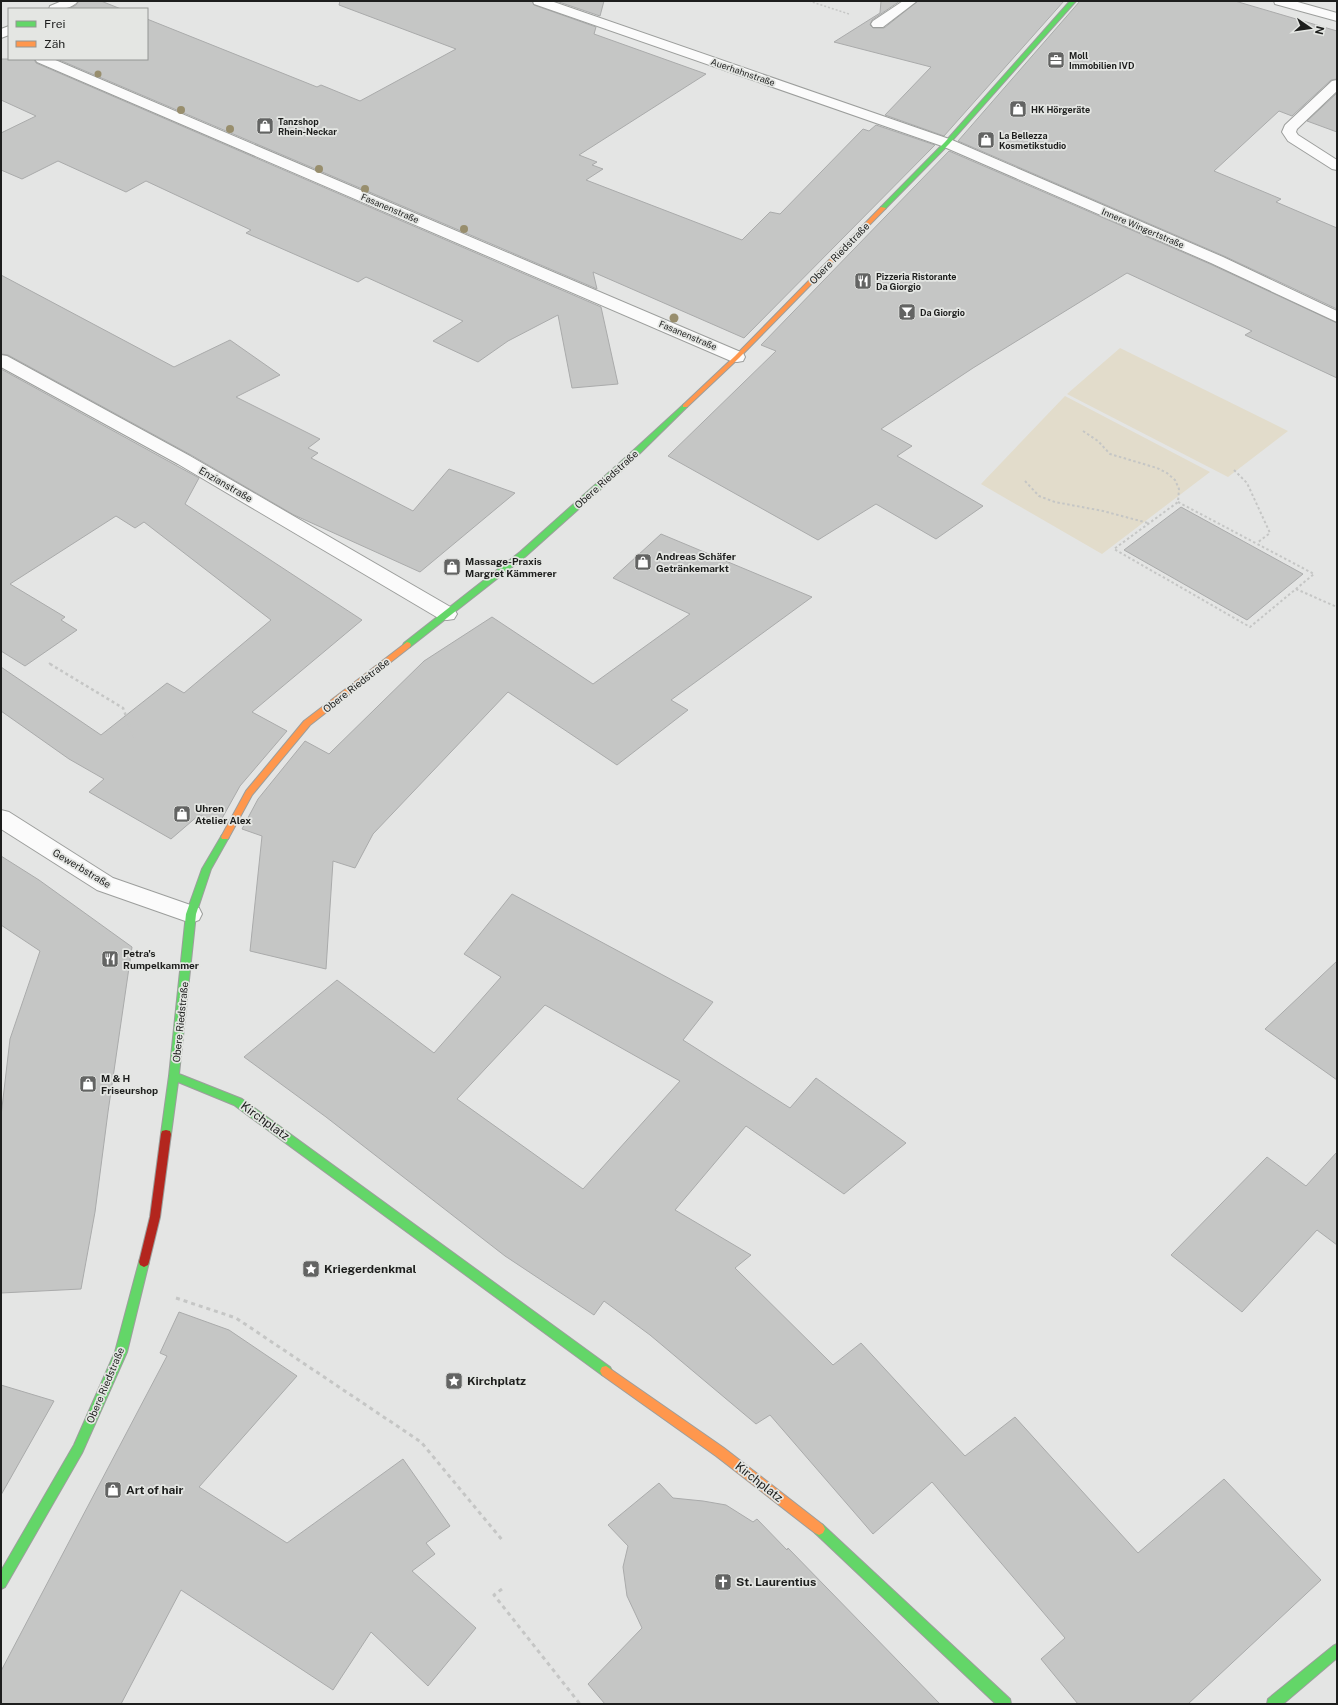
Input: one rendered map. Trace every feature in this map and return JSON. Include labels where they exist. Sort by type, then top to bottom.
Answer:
[{"type":"street","points":[[57,8],[72,1]]},
{"type":"street","name":"Auerhahnstraße","points":[[539,1],[947,143]]},
{"type":"street","points":[[878,24],[911,1]]},
{"type":"street","name":"Obere Riedstraße","points":[[1,1583],[78,1449],[121,1352],[155,1217],[174,1076],[191,914],[207,869],[249,793],[307,723],[523,554],[626,461],[737,357],[947,143],[1073,1]]},
{"type":"street","points":[[1280,1],[1337,17]]},
{"type":"street","name":"Fasanenstraße","points":[[44,60],[737,357]]},
{"type":"street","points":[[1337,84],[1290,128],[1289,132],[1293,138],[1337,166]]},
{"type":"street","name":"Innere Wingertstraße","points":[[947,143],[1217,260],[1337,317]]},
{"type":"street","name":"Enzianstraße","points":[[1,360],[184,460],[447,614]]},
{"type":"street","name":"Gewerbstraße","points":[[1,818],[105,884],[191,914]]},
{"type":"street","name":"Kirchplatz","points":[[174,1076],[238,1102],[576,1349],[720,1452],[815,1526],[1005,1704]]},
{"type":"street","points":[[1273,1704],[1337,1650]]},
{"type":"path","points":[[809,1],[878,24]]},
{"type":"path","points":[[1083,431],[1097,439],[1108,453],[1121,460],[1158,468],[1176,478],[1181,492],[1178,502],[1114,549],[1250,627],[1314,574],[1178,502]]},
{"type":"path","points":[[1234,470],[1247,483],[1270,533],[1257,543]]},
{"type":"path","points":[[1024,481],[1039,496],[1055,502],[1103,511],[1149,523]]},
{"type":"path","points":[[1296,589],[1337,607]]},
{"type":"path","points":[[49,663],[123,708],[135,740]]},
{"type":"path","points":[[136,1289],[184,1300],[236,1318],[421,1442],[503,1541]]},
{"type":"path","points":[[502,1589],[494,1595],[580,1704]]},
{"type":"shaded area","points":[[1120,348],[1288,431],[1228,477],[1067,394]]},
{"type":"shaded area","points":[[1065,396],[1210,472],[1102,554],[981,484]]},
{"type":"building","points":[[79,1],[101,1],[118,8],[70,8],[76,5]]},
{"type":"building","points":[[340,1],[532,1],[534,5],[596,27],[594,34],[706,74],[579,155],[597,162],[592,165],[603,169],[586,180],[742,240],[770,212],[780,214],[863,129],[869,131],[876,125],[935,145],[744,338],[593,272],[597,289],[59,60],[148,60],[148,19],[317,87],[321,85],[360,101],[456,49],[339,5]]},
{"type":"building","points":[[556,1],[604,1],[600,16]]},
{"type":"building","points":[[881,1],[900,1],[872,20],[870,25],[873,28],[884,28],[918,1],[1064,1],[944,136],[885,115],[931,67],[834,42],[880,13]]},
{"type":"building","points":[[1080,1],[1235,1],[1337,31],[1337,79],[1331,80],[1292,116],[1279,111],[1214,171],[1281,199],[1276,202],[1337,228],[1337,309],[1224,256],[958,141]]},
{"type":"building","points":[[1,59],[34,60],[36,63],[601,307],[618,384],[572,388],[558,315],[508,341],[478,362],[433,341],[463,321],[366,277],[358,282],[246,233],[251,230],[146,181],[126,192],[58,161],[22,179],[1,170],[1,133],[36,116],[1,100]]},
{"type":"building","points":[[1337,93],[1337,132],[1307,121]]},
{"type":"building","points":[[949,151],[1210,264],[1337,323],[1337,378],[1245,335],[1252,331],[1127,273],[973,368],[881,429],[912,446],[897,456],[983,506],[936,539],[876,504],[818,540],[668,456],[776,351],[761,345]]},
{"type":"building","points":[[1,275],[174,367],[230,340],[280,375],[236,397],[320,439],[308,448],[318,453],[311,458],[413,511],[449,469],[515,493],[420,572],[294,515],[191,455],[8,355],[1,354]]},
{"type":"building","points":[[1,369],[199,478],[185,504],[362,620],[252,712],[287,731],[240,786],[220,822],[199,815],[171,839],[89,792],[104,779],[69,759],[1,711],[1,667],[101,735],[167,683],[184,693],[271,620],[144,522],[135,528],[116,516],[10,584],[65,617],[61,620],[77,630],[25,666],[1,651]]},
{"type":"building","points":[[1181,507],[1303,574],[1247,620],[1124,550]]},
{"type":"building","points":[[661,534],[812,597],[671,700],[688,710],[617,765],[508,692],[373,834],[355,868],[333,861],[326,969],[250,951],[262,836],[242,829],[258,799],[305,741],[329,754],[424,661],[492,617],[593,684],[690,614],[613,578]]},
{"type":"building","points":[[1,856],[39,880],[132,947],[95,1212],[81,1289],[1,1293],[1,1116],[10,1039],[40,951],[1,925]]},
{"type":"building","points":[[512,894],[713,1002],[683,1040],[790,1108],[816,1078],[906,1143],[844,1194],[746,1126],[675,1210],[751,1255],[735,1268],[833,1365],[861,1343],[965,1456],[1015,1417],[1138,1553],[1224,1479],[1321,1580],[1188,1704],[1078,1704],[1041,1659],[1065,1638],[932,1482],[873,1534],[770,1415],[756,1424],[650,1335],[604,1301],[594,1315],[505,1256],[326,1117],[244,1057],[337,980],[434,1053],[501,977],[464,954]],"holes":[[[545,1005],[680,1081],[583,1189],[457,1099]]]},
{"type":"building","points":[[1337,961],[1337,1080],[1265,1029]]},
{"type":"building","points":[[1337,1152],[1337,1245],[1317,1230],[1242,1312],[1171,1255],[1267,1157],[1306,1186]]},
{"type":"building","points":[[179,1312],[229,1330],[297,1376],[199,1487],[287,1543],[403,1459],[450,1526],[426,1543],[435,1554],[412,1571],[476,1628],[428,1686],[371,1632],[333,1690],[181,1590],[121,1704],[1,1704],[1,1671],[167,1356],[160,1353]]},
{"type":"building","points":[[1,1385],[54,1401],[1,1495]]},
{"type":"building","name":"St. Laurentius","points":[[659,1483],[673,1498],[726,1505],[753,1522],[757,1519],[787,1550],[788,1548],[940,1704],[605,1704],[588,1684],[642,1628],[627,1596],[623,1567],[628,1546],[608,1525]]},
{"type":"traffic: fast","points":[[883,208],[947,143],[1073,1]]},
{"type":"traffic: fast","points":[[407,645],[523,554],[627,461],[685,406]]},
{"type":"traffic: fast","points":[[166,1134],[174,1076],[191,914],[207,869],[225,837]]},
{"type":"traffic: fast","points":[[174,1076],[238,1102],[606,1371]]},
{"type":"traffic: fast","points":[[1,1583],[78,1449],[121,1352],[144,1262]]},
{"type":"traffic: fast","points":[[819,1529],[1005,1704]]},
{"type":"traffic: fast","points":[[1273,1704],[1337,1650]]},
{"type":"traffic: slow","points":[[685,406],[737,357],[883,208]]},
{"type":"traffic: slow","points":[[225,837],[249,793],[307,723],[407,645]]},
{"type":"traffic: slow","points":[[606,1371],[720,1452],[819,1529]]},
{"type":"traffic: jam","points":[[144,1262],[155,1217],[166,1134]]},
{"type":"place","name":"Moll Immobilien IVD","points":[[1056,60]]},
{"type":"place","name":"HK Hörgeräte","points":[[1018,109]]},
{"type":"place","name":"Tanzshop Rhein-Neckar","points":[[265,126]]},
{"type":"place","name":"La Bellezza Kosmetikstudio","points":[[986,140]]},
{"type":"place","name":"Pizzeria Ristorante Da Giorgio","points":[[863,281]]},
{"type":"place","name":"Da Giorgio","points":[[907,312]]},
{"type":"place","name":"Andreas Schäfer Getränkemarkt","points":[[643,562]]},
{"type":"place","name":"Massage-Praxis Margret Kämmerer","points":[[452,567]]},
{"type":"place","name":"Uhren Atelier Alex","points":[[182,814]]},
{"type":"place","name":"Petra's Rumpelkammer","points":[[110,959]]},
{"type":"place","name":"M & H Friseurshop","points":[[88,1084]]},
{"type":"place","name":"Kriegerdenkmal","points":[[311,1269]]},
{"type":"place","name":"Kirchplatz","points":[[454,1381]]},
{"type":"place","name":"Art of hair","points":[[113,1490]]},
{"type":"place","name":"St. Laurentius","points":[[723,1582]]}]
